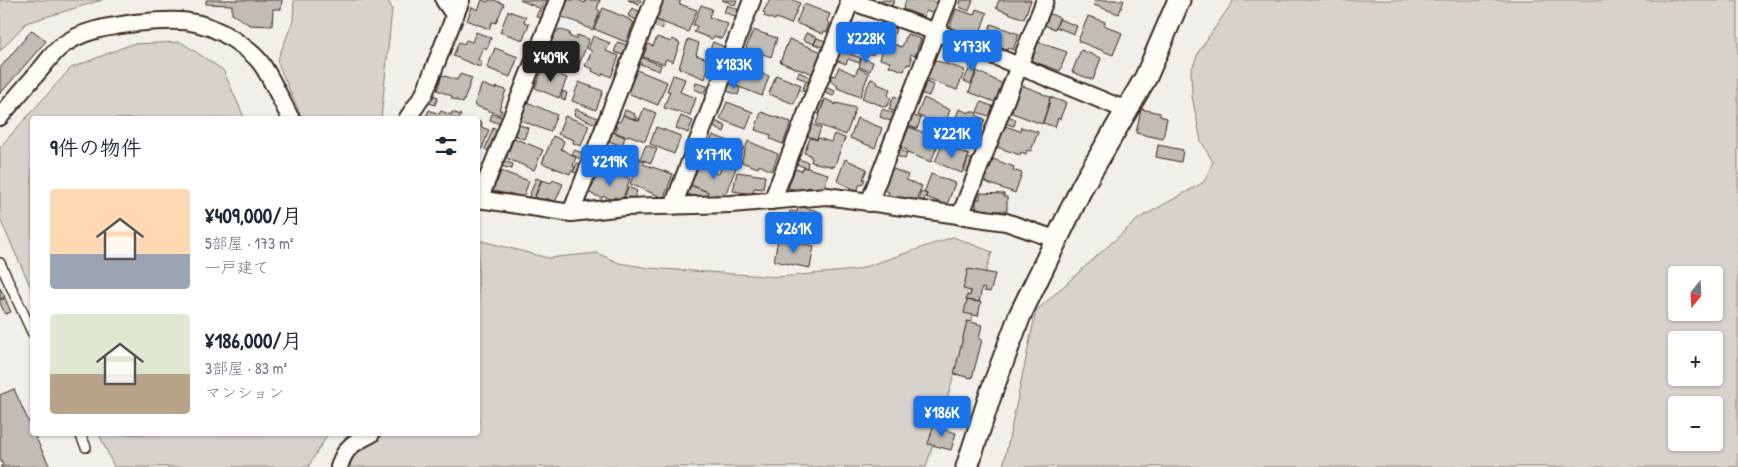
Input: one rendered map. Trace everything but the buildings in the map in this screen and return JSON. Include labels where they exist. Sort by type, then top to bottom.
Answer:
[{"type":"street","points":[[444,0],[455,16]]},
{"type":"street","points":[[409,116],[424,94],[461,0]]},
{"type":"street","points":[[480,195],[558,0]]},
{"type":"street","points":[[571,213],[654,0]]},
{"type":"street","points":[[673,206],[752,0]]},
{"type":"street","points":[[772,201],[850,0],[936,32],[1126,110]]},
{"type":"street","points":[[870,203],[948,0]]},
{"type":"street","points":[[960,216],[1044,0]]},
{"type":"street","points":[[968,467],[992,390],[1020,315],[1083,184],[1146,77],[1179,0]]},
{"type":"street","points":[[0,117],[61,46],[72,39],[86,32],[107,27],[162,20],[197,22],[214,28],[239,43],[260,62],[289,116]]},
{"type":"street","points":[[480,200],[571,213],[624,207],[772,201],[827,196],[1006,222],[1056,239]]},
{"type":"street","points":[[338,467],[342,456],[348,448],[368,436]]},
{"type":"lane","points":[[0,262],[30,328]]},
{"type":"lane","points":[[81,436],[86,447]]},
{"type":"shaded area","points":[[0,0],[102,0],[26,23],[0,51]]},
{"type":"shaded area","points":[[294,0],[388,0],[392,9],[381,116],[301,116],[277,61],[293,21]]},
{"type":"shaded area","points":[[1234,0],[1738,0],[1738,467],[1003,467],[1036,311],[1138,219],[1204,182],[1213,162],[1201,141],[1192,96],[1191,71],[1199,51]]},
{"type":"shaded area","points":[[181,42],[223,70],[244,116],[30,116],[30,286],[0,219],[0,147],[71,68],[132,44]]},
{"type":"shaded area","points":[[953,237],[992,252],[926,467],[350,467],[355,454],[380,436],[480,436],[480,241],[548,258],[597,253],[619,263],[649,268],[779,277],[856,270]]},
{"type":"shaded area","points":[[100,436],[327,436],[308,467],[114,467]]}]
